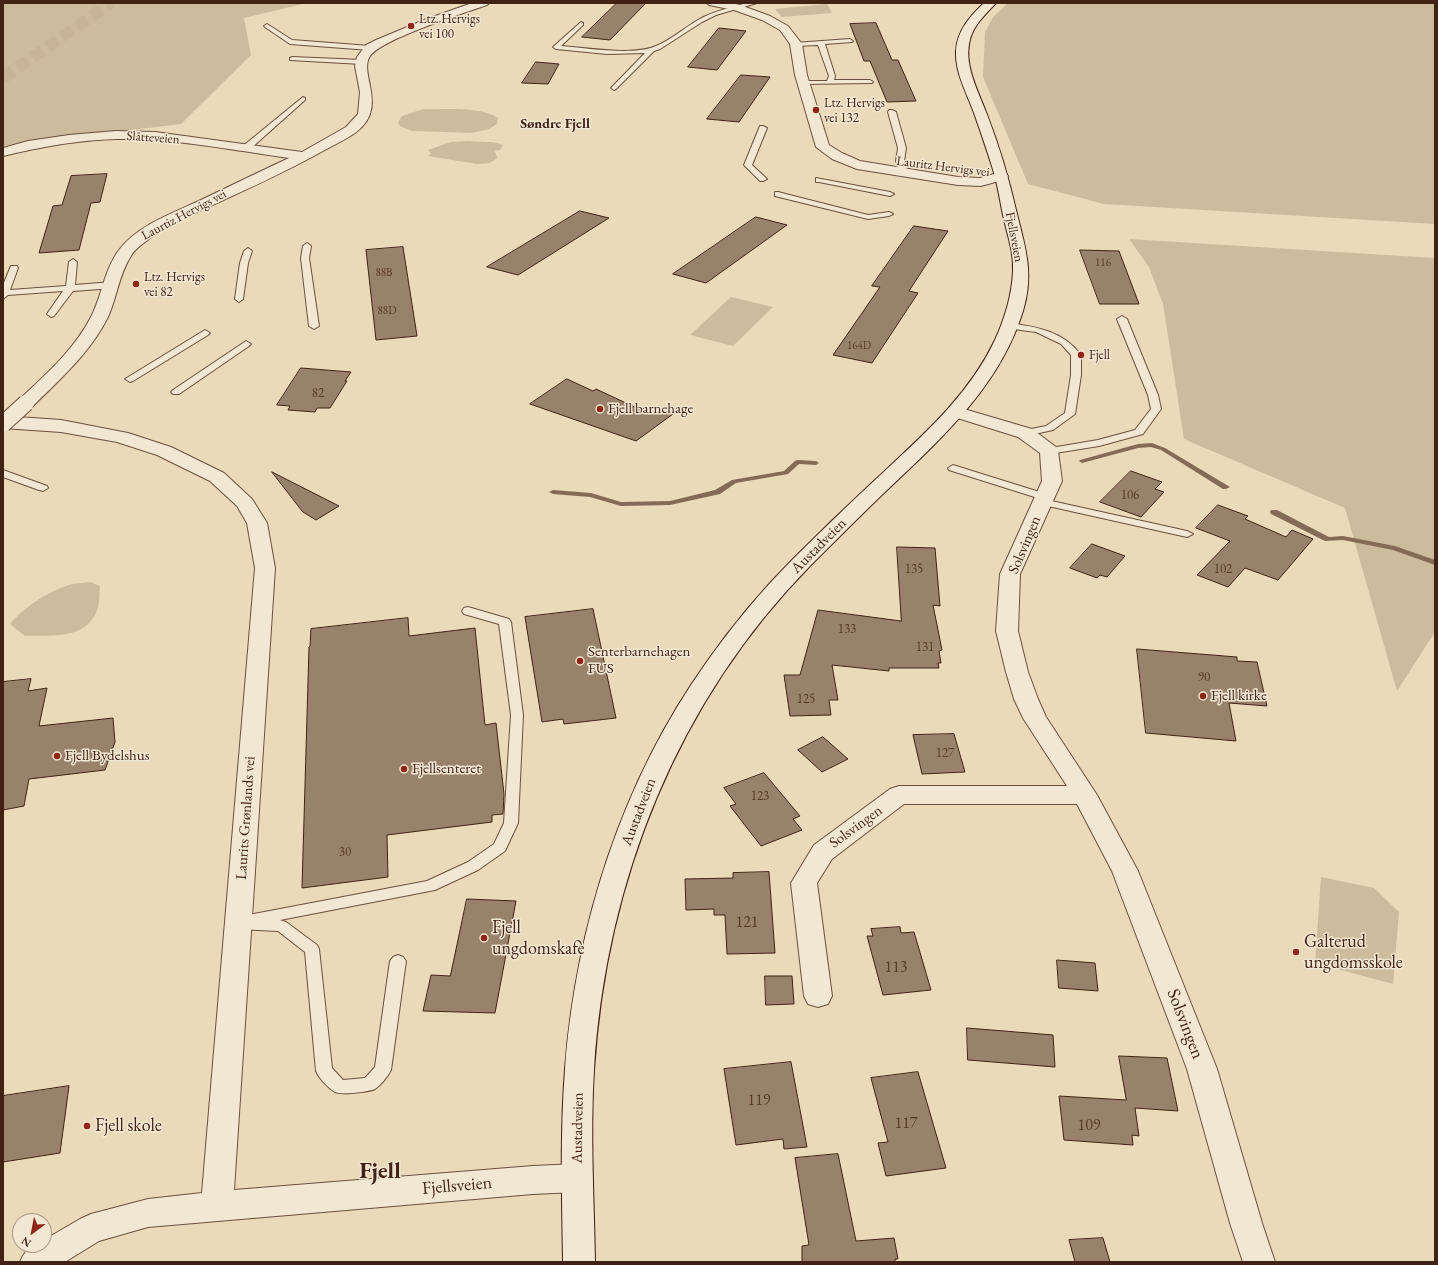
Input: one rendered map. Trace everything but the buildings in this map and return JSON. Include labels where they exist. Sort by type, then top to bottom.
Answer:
[{"type":"street","points":[[304,156],[351,130],[364,115],[366,92],[362,57],[370,48],[380,42],[428,22],[483,3]]},
{"type":"street","name":"Lauritz Hervigs vei","points":[[713,3],[736,7],[766,18],[784,28],[796,44],[803,83],[823,147],[837,156],[857,165],[902,167],[942,165]]},
{"type":"street","name":"Fjellsveien","points":[[916,453],[957,412],[982,378],[999,350],[1015,310],[1018,294],[1021,260],[1002,176],[966,71],[962,51],[970,24],[990,3]]},
{"type":"street","name":"Slåtteveien","points":[[3,152],[28,145],[69,139],[116,135],[155,136],[304,156]]},
{"type":"street","name":"Laurtiz Hervigs vei","points":[[3,423],[26,403],[80,349],[100,316],[113,285],[118,265],[125,252],[141,237],[152,230],[304,156]]},
{"type":"street","name":"Lauritz Hervigs vei","points":[[902,167],[958,181],[981,182],[1002,176]]},
{"type":"street","name":"Lauritz Hervigs vei","points":[[971,168],[1002,176]]},
{"type":"street","points":[[957,412],[1025,433],[1048,451]]},
{"type":"street","name":"Laurits Grønlands vei","points":[[3,423],[60,426],[121,437],[164,450],[217,477],[245,503],[257,523],[265,568],[217,1206]]},
{"type":"street","name":"Solsvingen","points":[[1048,451],[1052,481],[1010,574],[1007,631],[1017,672],[1026,700],[1035,718],[1085,795],[1125,870],[1202,1069],[1246,1223],[1259,1262]]},
{"type":"street","name":"Austadveien","points":[[579,1262],[577,1178],[578,1112],[582,1043],[589,988],[611,890],[626,843],[649,782],[674,731],[703,683],[755,613],[796,568],[916,453]]},
{"type":"street","name":"Solsvingen","points":[[818,996],[804,883],[823,852],[899,795],[1085,795]]},
{"type":"street","name":"Fjellsveien","points":[[217,1206],[577,1178]]},
{"type":"street","points":[[36,1262],[92,1229],[148,1213],[217,1206]]},
{"type":"lane","points":[[581,24],[556,47],[625,52],[651,50],[658,48],[700,21],[714,14],[754,3]]},
{"type":"lane","points":[[267,26],[290,42],[370,48]]},
{"type":"lane","points":[[796,44],[850,41]]},
{"type":"lane","points":[[821,43],[832,76],[830,82]]},
{"type":"lane","points":[[614,88],[651,50]]},
{"type":"lane","points":[[292,59],[362,62]]},
{"type":"lane","points":[[803,83],[870,82]]},
{"type":"lane","points":[[246,148],[303,99]]},
{"type":"lane","points":[[892,112],[902,148],[902,167]]},
{"type":"lane","points":[[763,128],[748,166],[763,179]]},
{"type":"lane","points":[[820,180],[890,194]]},
{"type":"lane","points":[[778,194],[868,216],[888,214]]},
{"type":"lane","points":[[307,246],[306,258],[314,326]]},
{"type":"lane","points":[[239,299],[244,264],[248,251]]},
{"type":"lane","points":[[50,314],[70,288],[73,262]]},
{"type":"lane","points":[[14,268],[4,294],[113,285]]},
{"type":"lane","points":[[1048,451],[1099,443],[1139,432],[1156,409],[1152,395],[1122,319]]},
{"type":"lane","points":[[1009,326],[1038,330],[1064,342],[1076,355],[1076,375],[1070,414],[1049,428],[1025,433]]},
{"type":"lane","points":[[130,379],[205,333]]},
{"type":"lane","points":[[176,392],[246,344]]},
{"type":"lane","points":[[953,468],[1044,499],[1187,534]]},
{"type":"lane","points":[[3,473],[43,488]]},
{"type":"lane","points":[[238,923],[430,886],[473,866],[500,847],[511,823],[517,715],[505,622],[468,611]]},
{"type":"lane","points":[[238,923],[281,926],[312,949],[324,1070],[340,1088],[369,1084],[383,1070],[398,961]]},
{"type":"shaded area","points":[[3,3],[307,3],[244,18],[251,55],[181,124],[3,146]]},
{"type":"shaded area","points":[[1008,3],[1435,3],[1435,224],[1104,204],[1028,184],[983,77],[985,32],[993,17]]},
{"type":"shaded area","points":[[827,4],[832,13],[782,17],[775,9]]},
{"type":"shaded area","points":[[423,109],[472,110],[491,114],[498,118],[497,124],[489,129],[472,133],[412,131],[400,126],[398,122],[402,116]]},
{"type":"shaded area","points":[[468,141],[503,145],[500,150],[495,151],[497,158],[490,163],[477,164],[428,156],[431,154],[428,150],[451,142]]},
{"type":"shaded area","points":[[1129,239],[1435,258],[1435,632],[1397,691],[1345,508],[1184,439],[1163,304],[1149,267]]},
{"type":"shaded area","points":[[731,297],[773,307],[733,346],[690,335]]},
{"type":"shaded area","points":[[90,582],[100,586],[99,602],[97,611],[92,620],[84,627],[66,634],[25,636],[10,624],[22,611],[55,590],[72,584]]},
{"type":"shaded area","points":[[1321,877],[1374,888],[1399,912],[1393,984],[1315,963]]},
{"type":"waterway","points":[[1082,461],[1138,446],[1152,445],[1163,449],[1226,487]]},
{"type":"waterway","points":[[553,492],[591,495],[621,504],[670,503],[717,492],[734,481],[786,473],[797,462],[816,463]]},
{"type":"waterway","points":[[1274,512],[1328,539],[1343,538],[1395,548],[1435,563]]},
{"type":"tunnel","points":[[3,78],[111,3]]},
{"type":"place","name":"Ltz. Hervigs vei 100","points":[[411,26]]},
{"type":"place","name":"Ltz. Hervigs vei 132","points":[[816,110]]},
{"type":"place","name":"Ltz. Hervigs vei 82","points":[[136,284]]},
{"type":"place","name":"Fjell","points":[[1081,355]]},
{"type":"place","name":"Fjell barnehage","points":[[600,409]]},
{"type":"place","name":"Senterbarnehagen FUS","points":[[580,661]]},
{"type":"place","name":"Fjell kirke","points":[[1203,696]]},
{"type":"place","name":"Fjell Bydelshus","points":[[57,756]]},
{"type":"place","name":"Fjellsenteret","points":[[404,769]]},
{"type":"place","name":"Fjell ungdomskafè","points":[[484,938]]},
{"type":"place","name":"Galterud ungdomsskole","points":[[1296,952]]},
{"type":"place","name":"Fjell skole","points":[[87,1126]]},
{"type":"district","name":"Søndre Fjell","points":[[555,124]]},
{"type":"district","name":"Fjell","points":[[380,1172]]}]
